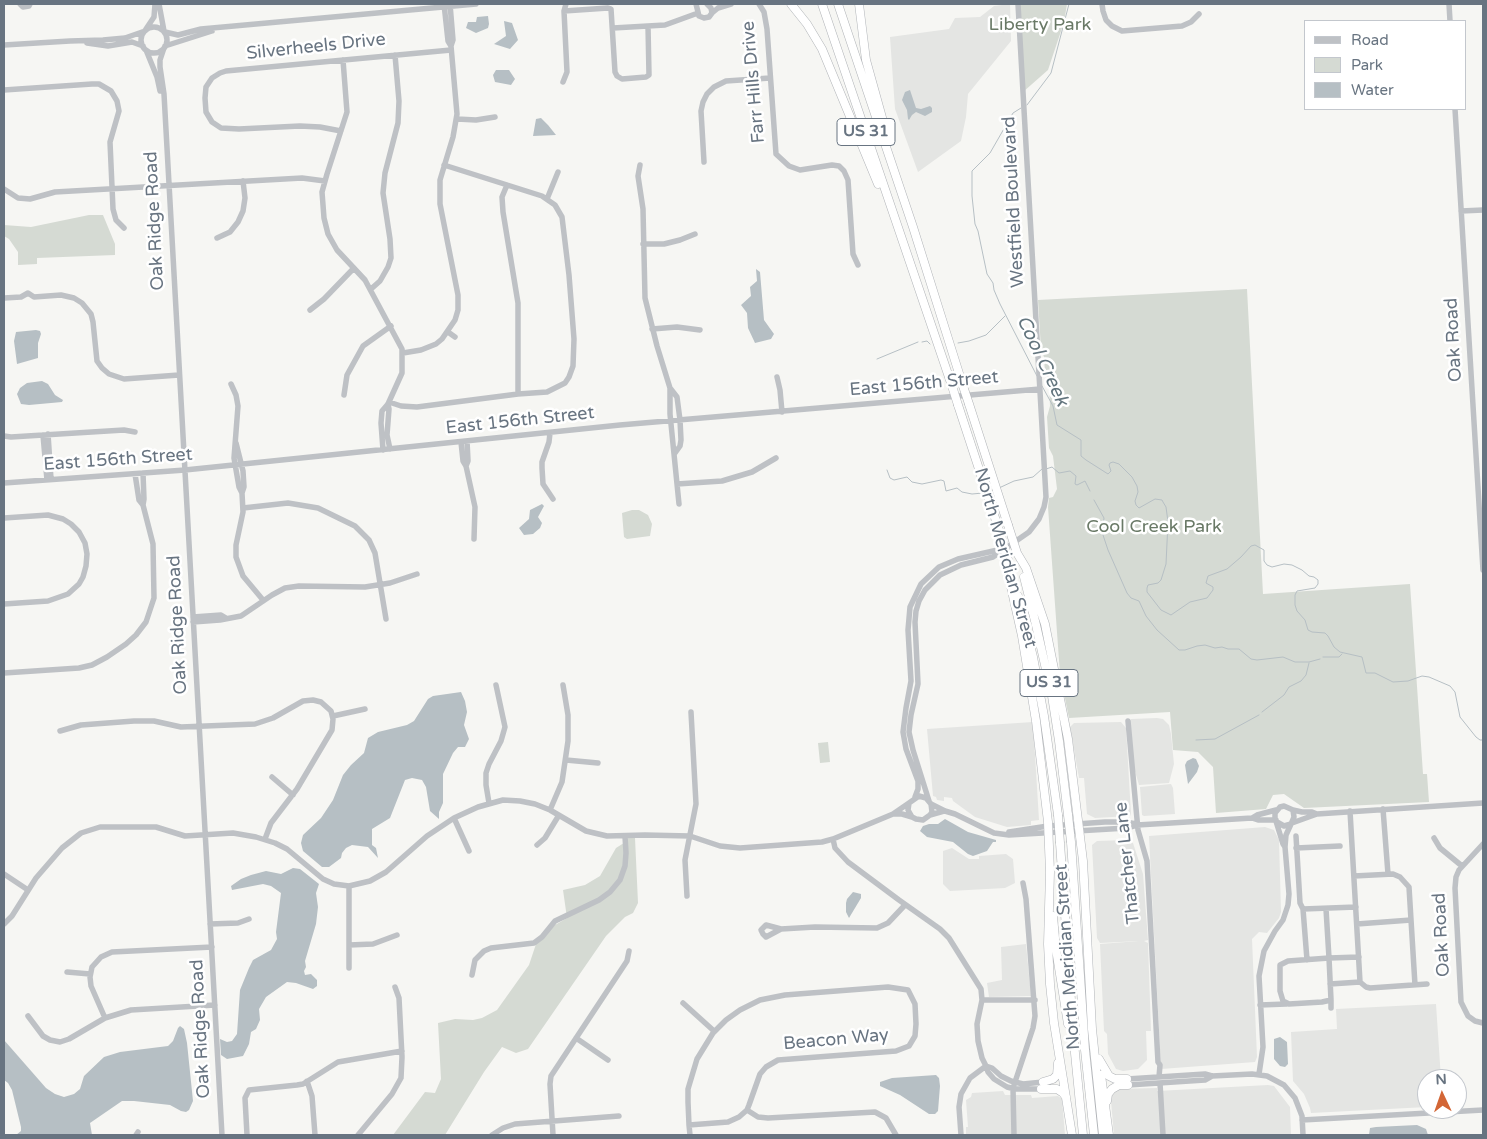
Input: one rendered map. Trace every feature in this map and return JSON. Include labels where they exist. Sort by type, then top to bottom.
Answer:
[{"type":"highway","points":[[791,4],[810,29],[826,57],[909,260]]},
{"type":"highway","name":"North Meridian Street","points":[[822,4],[952,386],[1000,533],[1022,612],[1041,696],[1052,761],[1083,1135]]},
{"type":"highway","name":"North Meridian Street","points":[[838,4],[913,227],[1017,553],[1032,607],[1050,686],[1059,741],[1071,842],[1085,1050],[1094,1135]]},
{"type":"highway","points":[[859,4],[866,60],[913,227]]},
{"type":"highway","points":[[1017,553],[1026,568],[1050,644],[1068,739],[1080,828],[1092,1034],[1107,1134]]},
{"type":"highway","points":[[1008,560],[1009,578],[1022,636],[1037,726],[1048,829],[1056,944],[1079,1102]]},
{"type":"highway","points":[[1042,1086],[1053,1079],[1058,1073],[1049,957],[1050,872]]},
{"type":"highway","points":[[1090,976],[1107,1134]]},
{"type":"highway","points":[[1056,1036],[1072,1135]]},
{"type":"highway","points":[[1099,1059],[1108,1076],[1128,1082]]},
{"type":"highway","points":[[1107,1134],[1108,1094],[1114,1087],[1128,1082]]},
{"type":"highway","points":[[1042,1086],[1059,1090],[1066,1097],[1068,1108]]},
{"type":"street","points":[[20,4],[26,7],[30,4]]},
{"type":"street","points":[[145,48],[142,38],[154,17],[155,4]]},
{"type":"street","points":[[159,4],[167,40],[165,47]]},
{"type":"street","points":[[4,45],[125,38],[153,27],[178,35],[201,29],[447,5],[476,4]]},
{"type":"street","points":[[561,4],[564,11]]},
{"type":"street","points":[[564,82],[567,72],[564,11],[566,4]]},
{"type":"street","points":[[613,28],[669,24],[698,13],[696,4]]},
{"type":"street","name":"Farr Hills Drive","points":[[698,13],[702,18],[709,17],[710,8],[731,4]]},
{"type":"street","name":"Farr Hills Drive","points":[[759,4],[762,8],[766,24],[775,150],[779,157],[789,166],[800,170],[832,164],[839,166],[844,171],[848,180],[853,251],[858,265]]},
{"type":"street","name":"Westfield Boulevard","points":[[930,802],[909,732],[918,684],[915,622],[919,601],[925,590],[940,575],[961,565],[993,557],[1033,528],[1043,512],[1046,492],[1018,4]]},
{"type":"street","points":[[1102,4],[1106,20],[1112,26],[1122,31],[1182,26],[1191,22],[1199,14]]},
{"type":"street","points":[[1449,4],[1450,20]]},
{"type":"street","points":[[402,353],[421,350],[436,344],[448,332],[458,310],[440,204],[440,180],[454,137],[457,119],[451,48],[448,42],[447,5]]},
{"type":"street","points":[[564,11],[610,9],[615,72],[622,79],[646,77],[649,75],[648,26]]},
{"type":"street","points":[[70,40],[108,46],[132,42],[149,51],[157,52],[165,47],[221,28]]},
{"type":"street","name":"Oak Ridge Road","points":[[165,47],[160,60],[222,1135]]},
{"type":"street","name":"Oak Ridge Road","points":[[145,48],[157,77],[164,113]]},
{"type":"street","name":"Silverheels Drive","points":[[341,131],[306,126],[234,130],[221,128],[209,118],[204,101],[208,82],[220,73],[451,48]]},
{"type":"street","points":[[371,289],[380,282],[388,268],[390,258],[390,239],[383,193],[385,173],[398,123],[399,101],[395,55]]},
{"type":"street","points":[[343,60],[347,112],[322,192],[322,204],[328,234],[337,250],[371,289],[402,349],[402,373],[388,403],[382,410],[381,423],[386,449]]},
{"type":"street","points":[[704,162],[701,111],[707,94],[714,87],[726,81],[770,78]]},
{"type":"street","points":[[4,90],[99,84],[111,91],[117,101],[119,111],[110,142],[112,209],[116,220],[124,228]]},
{"type":"street","name":"Oak Road","points":[[1455,110],[1483,570]]},
{"type":"street","points":[[457,119],[476,120],[495,116]]},
{"type":"street","points":[[388,403],[417,407],[547,392],[565,383],[573,366],[574,338],[564,226],[562,216],[556,205],[546,199],[507,185],[444,165]]},
{"type":"street","points":[[640,165],[638,176],[643,210],[645,298],[652,329],[670,388],[671,421],[679,504]]},
{"type":"street","points":[[546,199],[558,172]]},
{"type":"street","points":[[4,189],[18,198],[30,199],[55,192],[168,185],[302,178],[325,181]]},
{"type":"street","points":[[217,238],[230,232],[238,222],[243,211],[245,198],[244,181]]},
{"type":"street","points":[[507,185],[502,197],[518,303],[518,394]]},
{"type":"street","points":[[1462,211],[1483,210]]},
{"type":"street","points":[[644,244],[664,244],[695,234]]},
{"type":"street","points":[[310,310],[324,299],[354,268]]},
{"type":"street","points":[[4,298],[21,297],[28,293],[34,297],[70,296],[82,303],[92,318],[97,360],[102,368],[112,376],[124,379],[179,375]]},
{"type":"street","points":[[344,395],[345,380],[362,346],[391,326]]},
{"type":"street","points":[[652,329],[677,327],[700,330]]},
{"type":"street","points":[[448,332],[455,337]]},
{"type":"street","points":[[777,377],[782,412]]},
{"type":"street","points":[[231,384],[238,406],[236,443],[234,448],[243,508],[236,545],[236,557],[244,576],[263,600]]},
{"type":"street","name":"East 156th Street","points":[[4,483],[143,474],[680,420],[1040,387]]},
{"type":"street","points":[[670,388],[677,397],[680,420],[681,440],[675,454]]},
{"type":"street","points":[[4,436],[124,430],[135,432]]},
{"type":"street","points":[[550,433],[550,442],[542,462],[542,468],[543,484],[553,499]]},
{"type":"street","points":[[46,435],[49,480]]},
{"type":"street","points":[[464,441],[463,461],[466,466],[475,507],[474,539]]},
{"type":"street","points":[[677,484],[722,481],[752,472],[776,458]]},
{"type":"street","points":[[4,673],[79,668],[92,665],[118,650],[140,631],[148,618],[154,592],[153,544],[140,500],[135,474]]},
{"type":"street","points":[[143,474],[143,505]]},
{"type":"street","points":[[243,508],[288,503],[318,508],[356,526],[369,540],[377,558],[386,619]]},
{"type":"street","points":[[4,518],[48,515],[67,522],[79,532],[87,554],[86,566],[79,584],[63,597],[48,601],[4,604]]},
{"type":"street","name":"Westfield Boulevard","points":[[915,798],[918,781],[906,749],[903,732],[911,681],[908,617],[915,594],[929,574],[944,564],[1002,549],[1019,539]]},
{"type":"street","points":[[193,619],[220,615],[226,618],[241,616],[278,591],[292,587],[365,587],[417,574]]},
{"type":"street","points":[[489,803],[486,773],[503,736],[505,727],[496,685]]},
{"type":"street","points":[[550,810],[560,788],[566,760],[569,723],[563,685]]},
{"type":"street","points":[[60,731],[81,725],[151,720],[181,727],[262,722],[308,700],[317,700],[325,704],[333,716],[333,727],[330,734],[305,778],[270,823],[265,839]]},
{"type":"street","points":[[333,716],[365,709]]},
{"type":"street","points":[[687,896],[686,860],[696,804],[691,712]]},
{"type":"street","name":"Thatcher Lane","points":[[1128,721],[1137,825],[1147,861],[1163,1135]]},
{"type":"street","points":[[566,760],[598,763]]},
{"type":"street","points":[[272,777],[293,794]]},
{"type":"street","points":[[4,924],[12,916],[40,874],[69,841],[93,828],[156,828],[182,836],[242,834],[265,839],[287,850],[323,879],[334,884],[348,886],[370,882],[386,872],[427,836],[454,818],[489,803],[503,800],[535,804],[596,835],[690,836],[720,846],[740,848],[822,842],[833,839],[893,814],[915,798],[923,796],[944,811],[956,814],[987,830],[1011,832],[1048,829],[1127,828],[1137,825],[1252,818],[1276,821],[1284,826],[1318,814],[1483,803]]},
{"type":"street","points":[[930,802],[932,808],[930,815]]},
{"type":"street","points":[[909,803],[908,810],[912,817]]},
{"type":"street","points":[[1252,818],[1284,806],[1292,810],[1318,814]]},
{"type":"street","points":[[1383,809],[1388,874]]},
{"type":"street","points":[[1276,810],[1276,821],[1282,844],[1285,847]]},
{"type":"street","points":[[1259,1074],[1263,1047],[1259,976],[1262,959],[1271,937],[1283,920],[1288,905],[1289,894],[1285,847],[1286,835],[1294,817],[1292,810]]},
{"type":"street","points":[[893,814],[902,814],[919,820],[944,811]]},
{"type":"street","points":[[1350,811],[1360,982]]},
{"type":"street","points":[[537,845],[545,838],[559,815]]},
{"type":"street","points":[[454,818],[469,851]]},
{"type":"street","points":[[472,975],[475,960],[484,950],[534,943],[542,937],[555,921],[600,900],[610,892],[620,880],[625,866],[625,836]]},
{"type":"street","points":[[1296,836],[1300,904],[1303,909],[1307,960]]},
{"type":"street","points":[[1434,838],[1440,848],[1462,866]]},
{"type":"street","points":[[833,839],[835,848],[844,858],[905,905],[940,929],[949,938],[980,986],[982,1000],[977,1024],[978,1041],[986,1066],[992,1068],[1014,1085],[1029,1084],[1042,1086]]},
{"type":"street","name":"Oak Road","points":[[1483,844],[1462,866],[1457,873],[1455,881],[1461,1002],[1468,1016],[1475,1021],[1483,1023]]},
{"type":"street","points":[[1296,848],[1340,846]]},
{"type":"street","points":[[4,874],[28,890]]},
{"type":"street","points":[[1354,876],[1388,874],[1400,877],[1409,888],[1415,985]]},
{"type":"street","points":[[1014,1135],[1014,1085],[1036,1016],[1023,883]]},
{"type":"street","points":[[348,886],[349,968]]},
{"type":"street","points":[[781,930],[815,927],[876,928],[888,923],[905,905]]},
{"type":"street","points":[[1303,909],[1356,907]]},
{"type":"street","points":[[1326,909],[1331,1008]]},
{"type":"street","points":[[210,924],[238,923],[248,919]]},
{"type":"street","points":[[1357,924],[1411,920]]},
{"type":"street","points":[[349,945],[373,944],[397,935]]},
{"type":"street","points":[[105,1018],[92,986],[90,974],[96,961],[108,953],[212,946]]},
{"type":"street","points":[[553,1135],[551,1076],[627,961],[629,951]]},
{"type":"street","points":[[1289,1004],[1281,998],[1280,965],[1288,961],[1359,957]]},
{"type":"street","points":[[67,972],[90,974]]},
{"type":"street","points":[[1330,984],[1360,982],[1370,988],[1427,984]]},
{"type":"street","name":"Beacon Way","points":[[714,1031],[740,1010],[760,1000],[776,996],[892,986],[908,990],[912,997],[915,1008],[916,1028],[909,1046],[896,1051],[775,1061],[766,1067],[758,1077],[747,1110]]},
{"type":"street","points":[[358,1135],[396,1087],[402,1069],[399,998],[395,987]]},
{"type":"street","points":[[982,1000],[1035,1000]]},
{"type":"street","points":[[1260,1005],[1331,1000]]},
{"type":"street","points":[[683,1003],[714,1031],[701,1049],[691,1074],[688,1096],[690,1135]]},
{"type":"street","points":[[28,1016],[43,1036],[57,1042],[69,1039],[105,1018],[139,1009],[215,1004]]},
{"type":"street","points":[[576,1038],[608,1060]]},
{"type":"street","points":[[247,1135],[245,1098],[252,1089],[292,1086],[307,1081],[338,1062],[402,1051]]},
{"type":"street","points":[[1150,1077],[1155,1071],[1158,1062]]},
{"type":"street","points":[[961,1135],[959,1107],[961,1094],[970,1078],[986,1066]]},
{"type":"street","points":[[1128,1082],[1205,1074],[1212,1076],[1259,1074],[1278,1081],[1297,1100],[1302,1120],[1303,1135]]},
{"type":"street","points":[[1128,1082],[1150,1077],[1159,1080]]},
{"type":"street","points":[[307,1081],[312,1096],[315,1135]]},
{"type":"street","points":[[689,1125],[730,1121],[739,1117],[747,1110],[755,1115],[768,1118],[875,1112],[886,1118],[896,1135]]},
{"type":"street","points":[[1302,1120],[1483,1110]]},
{"type":"street","points":[[492,1135],[503,1128],[515,1124],[619,1116]]},
{"type":"shaded area","points":[[1010,4],[1011,41],[968,94],[961,141],[918,172],[895,109],[890,37],[949,29],[955,18],[980,17],[994,6]]},
{"type":"shaded area","points":[[1131,719],[1163,719],[1169,725],[1171,734],[1174,764],[1169,783],[1139,785],[1134,768],[1129,722]]},
{"type":"shaded area","points":[[1033,722],[1039,820],[1031,821],[1031,825],[1007,827],[975,817],[953,801],[952,798],[944,797],[944,801],[937,800],[933,796],[927,729]]},
{"type":"shaded area","points":[[1121,722],[1126,728],[1131,814],[1130,816],[1095,818],[1087,814],[1084,778],[1079,778],[1070,727],[1074,723]]},
{"type":"shaded area","points":[[1171,784],[1175,814],[1142,815],[1140,787]]},
{"type":"shaded area","points":[[1265,827],[1274,830],[1279,840],[1281,912],[1279,918],[1267,933],[1259,932],[1252,939],[1257,1057],[1255,1062],[1161,1069],[1149,836]]},
{"type":"shaded area","points":[[1128,840],[1133,843],[1143,874],[1148,940],[1144,941],[1148,943],[1151,1031],[1146,1031],[1147,1060],[1138,1069],[1123,1071],[1116,1069],[1108,1054],[1107,1034],[1104,1031],[1100,944],[1139,941],[1100,943],[1097,938],[1092,845],[1097,841]]},
{"type":"shaded area","points":[[952,848],[969,859],[979,859],[979,856],[1006,854],[1013,859],[1015,883],[1005,888],[950,891],[943,884],[943,851]]},
{"type":"shaded area","points":[[1026,944],[1031,996],[989,997],[987,983],[1002,980],[1001,947]]},
{"type":"shaded area","points":[[1436,1004],[1440,1069],[1417,1069],[1417,1108],[1311,1113],[1304,1094],[1293,1081],[1291,1032],[1337,1029],[1336,1009]]},
{"type":"shaded area","points":[[1274,1086],[1290,1107],[1291,1135],[1114,1135],[1111,1101],[1112,1094],[1117,1089],[1157,1088],[1157,1091]]},
{"type":"shaded area","points":[[1003,1091],[1005,1095],[1031,1095],[1032,1098],[1058,1096],[1062,1099],[1065,1135],[966,1135],[966,1127],[968,1127],[966,1100],[971,1097],[972,1093]]},
{"type":"green space","name":"Liberty Park","points":[[1018,4],[1067,4],[1064,22],[1048,70],[1023,92]]},
{"type":"green space","points":[[89,215],[103,215],[115,244],[115,255],[37,258],[37,264],[18,265],[18,252],[9,239],[4,236],[4,225],[31,227]]},
{"type":"green space","name":"Cool Creek Park","points":[[1247,289],[1263,594],[1410,584],[1423,774],[1427,774],[1429,802],[1304,808],[1284,794],[1273,795],[1266,809],[1216,813],[1213,767],[1198,752],[1173,750],[1170,712],[1069,718],[1060,674],[1048,507],[1049,498],[1053,497],[1057,489],[1053,456],[1049,448],[1047,417],[1050,406],[1049,382],[1045,373],[1044,357],[1041,349],[1038,300]]},
{"type":"green space","points":[[639,510],[648,515],[652,524],[650,536],[627,539],[624,537],[622,513]]},
{"type":"green space","points":[[828,742],[830,762],[820,763],[818,743]]},
{"type":"green space","points":[[628,837],[635,838],[638,903],[633,913],[625,917],[606,936],[528,1049],[516,1053],[502,1047],[484,1072],[445,1135],[393,1135],[425,1092],[435,1093],[441,1079],[438,1023],[455,1019],[473,1020],[482,1018],[497,1010],[529,965],[536,944],[555,925],[567,918],[563,890],[585,885],[600,876],[616,848],[627,841]]},
{"type":"water","points":[[488,16],[488,28],[476,33],[466,28],[468,22],[476,22],[477,17]]},
{"type":"water","points":[[504,21],[512,23],[518,40],[510,49],[494,44],[506,36]]},
{"type":"water","points":[[496,70],[509,70],[515,79],[511,85],[495,82],[493,75]]},
{"type":"water","points":[[910,90],[916,108],[921,109],[930,106],[932,112],[925,116],[916,112],[908,119],[907,110],[902,100],[905,92]]},
{"type":"water","points":[[541,118],[556,135],[533,136],[536,119]]},
{"type":"water","points":[[756,269],[760,272],[764,320],[774,334],[771,339],[755,343],[748,328],[747,313],[741,305],[751,296],[750,287],[757,281]]},
{"type":"water","points":[[40,331],[41,334],[38,343],[38,358],[17,364],[14,341],[16,332]]},
{"type":"water","points":[[42,381],[48,384],[55,395],[63,400],[62,402],[21,404],[17,394],[20,388],[27,383]]},
{"type":"water","points":[[542,504],[544,506],[538,517],[542,523],[540,528],[533,534],[524,535],[519,528],[529,519],[530,510]]},
{"type":"water","points":[[461,692],[467,712],[464,725],[469,739],[465,747],[458,747],[453,753],[443,774],[443,803],[439,812],[439,819],[430,811],[426,787],[422,780],[412,778],[405,780],[390,818],[372,829],[372,845],[376,848],[378,858],[368,847],[352,845],[346,848],[341,858],[329,867],[322,867],[303,851],[301,843],[303,835],[321,818],[333,800],[343,775],[364,753],[368,738],[378,732],[407,725],[414,721],[428,699],[433,696]]},
{"type":"water","points":[[1193,758],[1196,759],[1199,766],[1188,784],[1185,765],[1187,761]]},
{"type":"water","points":[[945,819],[968,832],[996,840],[996,842],[993,842],[987,851],[973,856],[953,842],[927,837],[920,831],[923,826],[938,824]]},
{"type":"water","points":[[293,868],[300,869],[319,884],[316,893],[318,907],[316,924],[305,961],[306,967],[304,971],[305,975],[311,974],[317,980],[317,986],[313,989],[287,982],[266,997],[259,1009],[260,1020],[256,1029],[251,1032],[249,1044],[243,1056],[227,1059],[221,1055],[220,1039],[227,1042],[232,1041],[237,1034],[240,990],[249,968],[253,960],[271,950],[277,939],[276,932],[281,893],[271,886],[263,884],[232,890],[231,886],[251,875],[266,871],[281,874]]},
{"type":"water","points":[[853,892],[861,894],[861,898],[849,918],[846,912],[846,903]]},
{"type":"water","points":[[180,1026],[184,1029],[187,1043],[193,1101],[186,1112],[170,1105],[122,1101],[90,1123],[92,1135],[16,1135],[21,1131],[21,1127],[12,1090],[4,1080],[4,1040],[46,1088],[64,1097],[74,1094],[80,1089],[84,1076],[104,1057],[120,1052],[168,1046],[173,1041]]},
{"type":"water","points":[[1280,1037],[1287,1042],[1288,1064],[1285,1067],[1280,1066],[1274,1059],[1274,1039]]},
{"type":"water","points":[[936,1075],[939,1078],[940,1086],[938,1111],[935,1114],[929,1114],[900,1095],[880,1086],[880,1082],[892,1078]]},
{"type":"water","points":[[1417,1125],[1426,1129],[1428,1135],[1369,1135],[1370,1128]]},
{"type":"waterway","name":"Cool Creek","points":[[1027,105],[1051,73],[1069,4]]},
{"type":"waterway","name":"Cool Creek","points":[[1021,108],[1013,113],[990,153],[972,171],[972,196],[975,224],[987,274],[993,283],[1000,304],[1037,376]]},
{"type":"waterway","points":[[958,343],[986,335],[1005,316]]},
{"type":"waterway","points":[[922,342],[927,341],[930,344]]},
{"type":"waterway","points":[[877,359],[918,342]]},
{"type":"waterway","name":"Cool Creek","points":[[1042,386],[1053,406],[1057,425],[1081,440],[1081,456],[1108,474],[1111,471],[1110,463],[1119,464],[1132,477],[1137,486],[1138,492],[1135,501],[1139,508],[1155,499],[1162,500],[1166,507],[1168,522],[1166,564],[1161,580],[1158,583],[1148,585],[1147,588],[1147,592],[1161,610],[1171,615],[1190,602],[1207,598],[1213,590],[1213,587],[1206,583],[1208,576],[1227,569],[1251,546],[1255,545],[1264,550],[1264,561],[1267,565],[1272,567],[1284,564],[1292,565],[1318,580],[1315,588],[1297,591],[1295,595],[1297,611],[1305,620],[1308,630],[1325,633],[1334,647],[1340,652],[1362,657],[1366,673],[1375,673],[1393,682],[1408,681],[1422,676],[1429,677],[1450,686],[1455,692],[1460,717],[1476,737],[1483,740]]},
{"type":"waterway","points":[[1046,469],[1052,467],[1059,473],[1070,471],[1076,476],[1075,484],[1077,485],[1085,481],[1090,491]]},
{"type":"waterway","points":[[999,488],[1014,481],[1033,477],[1042,469]]},
{"type":"waterway","points":[[887,470],[890,478],[894,480],[907,477],[912,482],[922,484],[941,480],[944,481],[946,491],[957,488],[962,492],[972,494],[983,493]]},
{"type":"waterway","points":[[1094,500],[1104,518],[1102,532],[1108,550],[1127,593],[1131,598],[1139,601],[1146,616],[1157,630],[1179,650],[1205,645],[1215,648],[1239,649],[1251,659],[1257,660],[1283,657],[1295,662],[1309,662],[1320,659]]},
{"type":"waterway","points":[[1323,657],[1339,657],[1342,654]]},
{"type":"waterway","points":[[1262,712],[1284,695],[1289,687],[1301,681],[1306,675],[1309,663]]},
{"type":"waterway","points":[[1196,740],[1215,739],[1259,715]]}]
